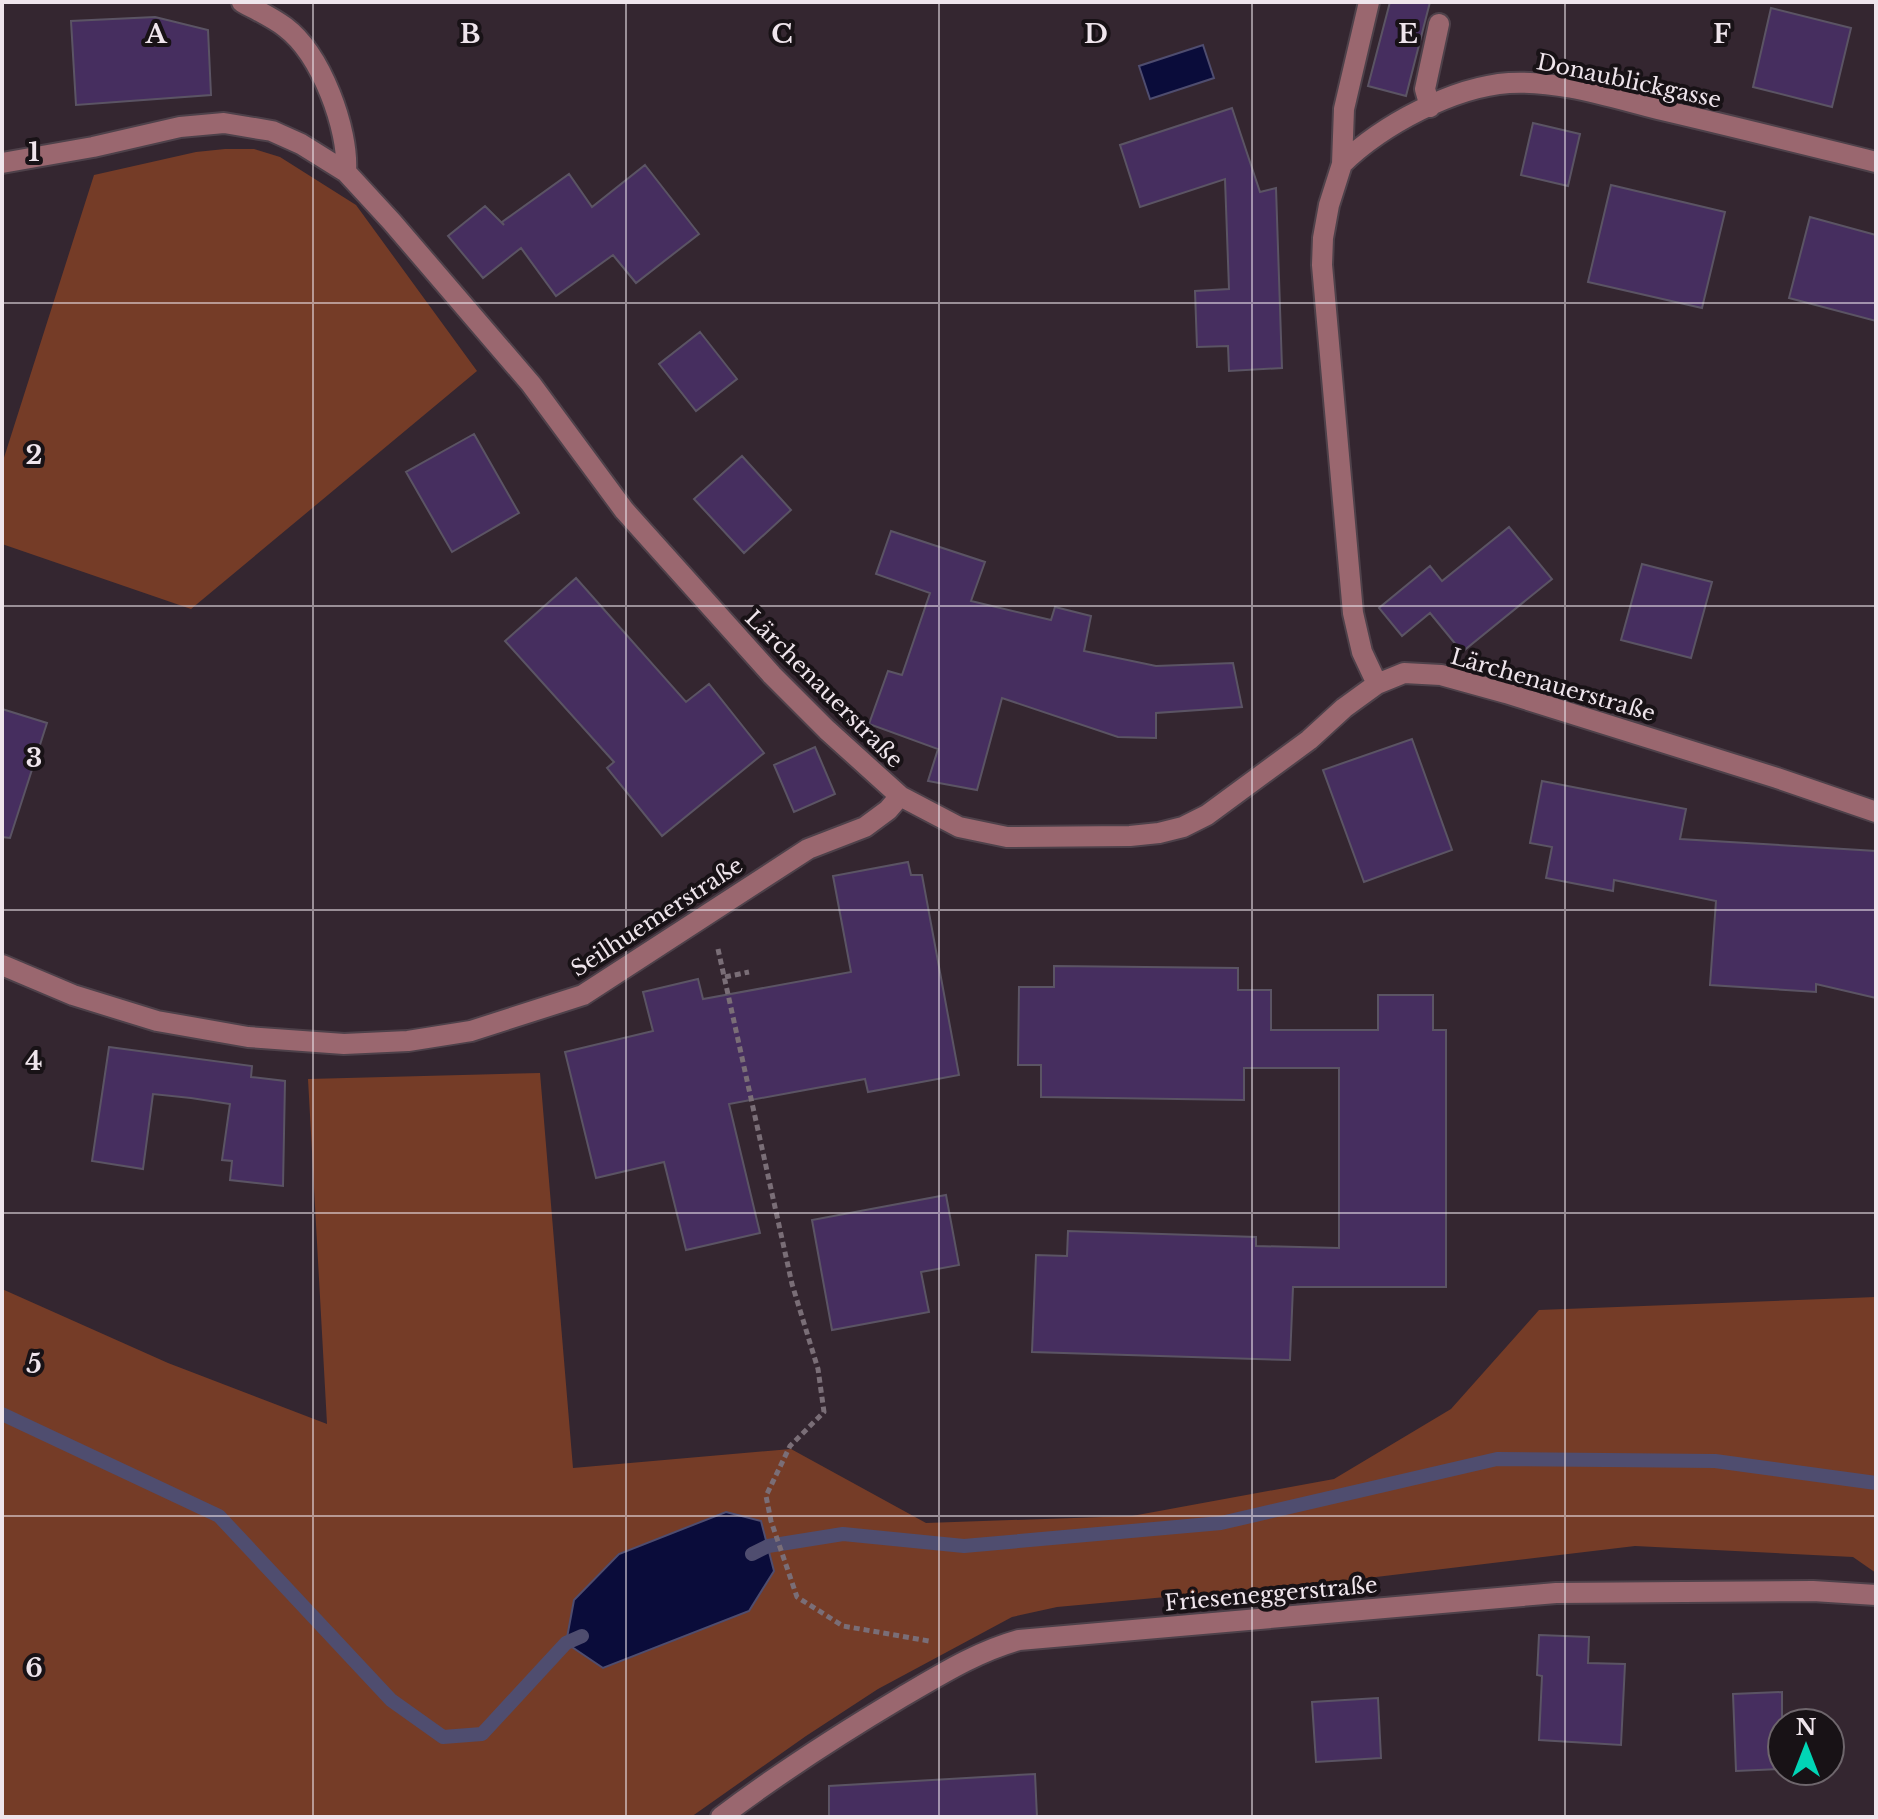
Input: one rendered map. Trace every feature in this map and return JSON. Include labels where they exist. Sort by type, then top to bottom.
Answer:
[{"type":"street","points":[[242,2],[287,28],[307,52],[330,92],[342,127],[347,154],[346,172]]},
{"type":"street","points":[[1369,2],[1344,109],[1342,164],[1323,238],[1324,297],[1353,613],[1362,652],[1377,684]]},
{"type":"street","points":[[1430,107],[1425,89],[1439,24]]},
{"type":"street","name":"Donaublickgasse","points":[[1342,164],[1357,149],[1387,129],[1430,107],[1483,87],[1532,83],[1620,100],[1876,162]]},
{"type":"street","name":"Lärchenauerstraße","points":[[2,163],[180,127],[224,123],[272,131],[301,144],[346,172],[403,233],[511,361],[624,510],[703,600],[827,730],[900,796],[959,827],[1007,837],[1159,833],[1183,827],[1207,815],[1309,740],[1344,708],[1377,684],[1404,673],[1441,675],[1654,739],[1876,812]]},
{"type":"street","name":"Seilhuemerstraße","points":[[2,965],[73,995],[157,1021],[248,1037],[344,1044],[408,1041],[471,1031],[583,995],[808,849],[865,827],[888,810],[900,796]]},
{"type":"street","name":"Frieseneggerstraße","points":[[721,1817],[814,1751],[945,1672],[998,1646],[1019,1640],[1556,1593],[1813,1591],[1876,1595]]},
{"type":"path","points":[[709,914],[792,1284],[818,1369],[824,1412],[790,1446],[766,1496],[785,1566],[797,1597],[843,1626],[936,1642]]},
{"type":"path","points":[[725,977],[749,972]]},
{"type":"shaded area","points":[[1203,45],[1214,78],[1150,99],[1139,66]]},
{"type":"shaded area","points":[[254,149],[280,157],[356,205],[477,371],[191,609],[2,544],[2,464],[94,175],[196,152]]},
{"type":"shaded area","points":[[540,1073],[573,1468],[791,1449],[926,1523],[1132,1516],[1334,1479],[1451,1409],[1539,1310],[1876,1297],[1876,1573],[1853,1557],[1635,1546],[1351,1580],[1057,1607],[1012,1617],[878,1689],[691,1817],[2,1817],[2,1289],[168,1363],[327,1424],[308,1079]],"holes":[[[726,1512],[761,1521],[749,1611],[604,1668],[566,1643],[619,1555]]]},
{"type":"shaded area","points":[[726,1512],[761,1521],[774,1571],[749,1611],[603,1668],[566,1643],[574,1600],[619,1554]]},
{"type":"building","points":[[1390,2],[1430,2],[1406,96],[1368,86]]},
{"type":"building","points":[[1771,8],[1851,28],[1832,107],[1753,87]]},
{"type":"building","points":[[155,17],[208,30],[211,95],[76,105],[71,21]]},
{"type":"building","points":[[1232,108],[1260,192],[1276,188],[1282,368],[1229,371],[1228,346],[1197,347],[1195,291],[1229,289],[1225,179],[1140,207],[1120,145]]},
{"type":"building","points":[[1533,123],[1580,134],[1568,186],[1521,175]]},
{"type":"building","points":[[645,165],[699,234],[636,283],[613,255],[556,296],[521,248],[483,278],[448,236],[485,206],[504,225],[502,222],[569,174],[592,207]]},
{"type":"building","points":[[1611,185],[1725,212],[1702,308],[1588,282]]},
{"type":"building","points":[[1810,217],[1876,235],[1876,321],[1789,298]]},
{"type":"building","points":[[700,332],[737,379],[696,411],[659,364]]},
{"type":"building","points":[[474,434],[519,513],[452,552],[406,472]]},
{"type":"building","points":[[742,456],[791,510],[744,553],[694,499]]},
{"type":"building","points":[[1509,527],[1552,579],[1462,652],[1430,613],[1402,636],[1379,608],[1430,566],[1442,581]]},
{"type":"building","points":[[891,531],[985,562],[971,601],[1051,620],[1055,607],[1091,616],[1084,651],[1156,666],[1233,663],[1242,707],[1156,713],[1156,738],[1118,737],[1002,698],[977,790],[928,781],[938,749],[869,724],[888,671],[902,675],[930,593],[876,574]]},
{"type":"building","points":[[1642,564],[1712,582],[1691,658],[1621,640]]},
{"type":"building","points":[[576,578],[686,702],[709,684],[764,753],[662,836],[607,768],[614,762],[505,641]]},
{"type":"building","points":[[2,709],[47,723],[10,838],[2,837]]},
{"type":"building","points":[[1412,739],[1452,850],[1364,882],[1323,770]]},
{"type":"building","points":[[815,747],[835,794],[794,812],[774,765]]},
{"type":"building","points":[[1542,781],[1686,809],[1680,839],[1876,851],[1876,998],[1816,984],[1816,992],[1710,985],[1716,901],[1614,880],[1613,891],[1546,878],[1552,847],[1530,843]]},
{"type":"building","points":[[908,862],[911,875],[922,875],[959,1075],[868,1092],[865,1079],[729,1104],[760,1233],[686,1250],[664,1162],[596,1178],[565,1052],[653,1031],[643,992],[698,979],[703,999],[851,972],[833,876]]},
{"type":"building","points":[[1054,966],[1238,968],[1238,990],[1271,990],[1271,1030],[1378,1030],[1378,995],[1433,995],[1433,1030],[1446,1030],[1446,1287],[1293,1287],[1290,1360],[1032,1352],[1036,1255],[1067,1256],[1068,1231],[1256,1237],[1256,1246],[1339,1248],[1339,1068],[1244,1068],[1244,1100],[1041,1097],[1041,1065],[1018,1065],[1019,987],[1054,987]]},
{"type":"building","points":[[109,1047],[252,1066],[251,1077],[285,1081],[283,1186],[230,1180],[232,1161],[222,1160],[230,1104],[191,1098],[153,1094],[143,1169],[92,1161]]},
{"type":"building","points":[[946,1195],[959,1265],[921,1272],[929,1312],[832,1330],[812,1220]]},
{"type":"building","points":[[1539,1635],[1589,1637],[1588,1663],[1625,1664],[1621,1745],[1539,1740],[1542,1676],[1537,1675]]},
{"type":"building","points":[[1782,1692],[1782,1707],[1766,1707],[1766,1770],[1736,1771],[1733,1694]]},
{"type":"building","points":[[1378,1698],[1381,1758],[1316,1762],[1312,1702]]},
{"type":"building","points":[[1035,1774],[1037,1817],[829,1817],[829,1786]]},
{"type":"waterway","points":[[2,1414],[219,1516],[391,1700],[443,1737],[482,1734],[566,1643],[582,1636]]},
{"type":"waterway","points":[[752,1554],[768,1546],[843,1534],[964,1546],[1221,1523],[1497,1459],[1715,1461],[1876,1483]]}]
